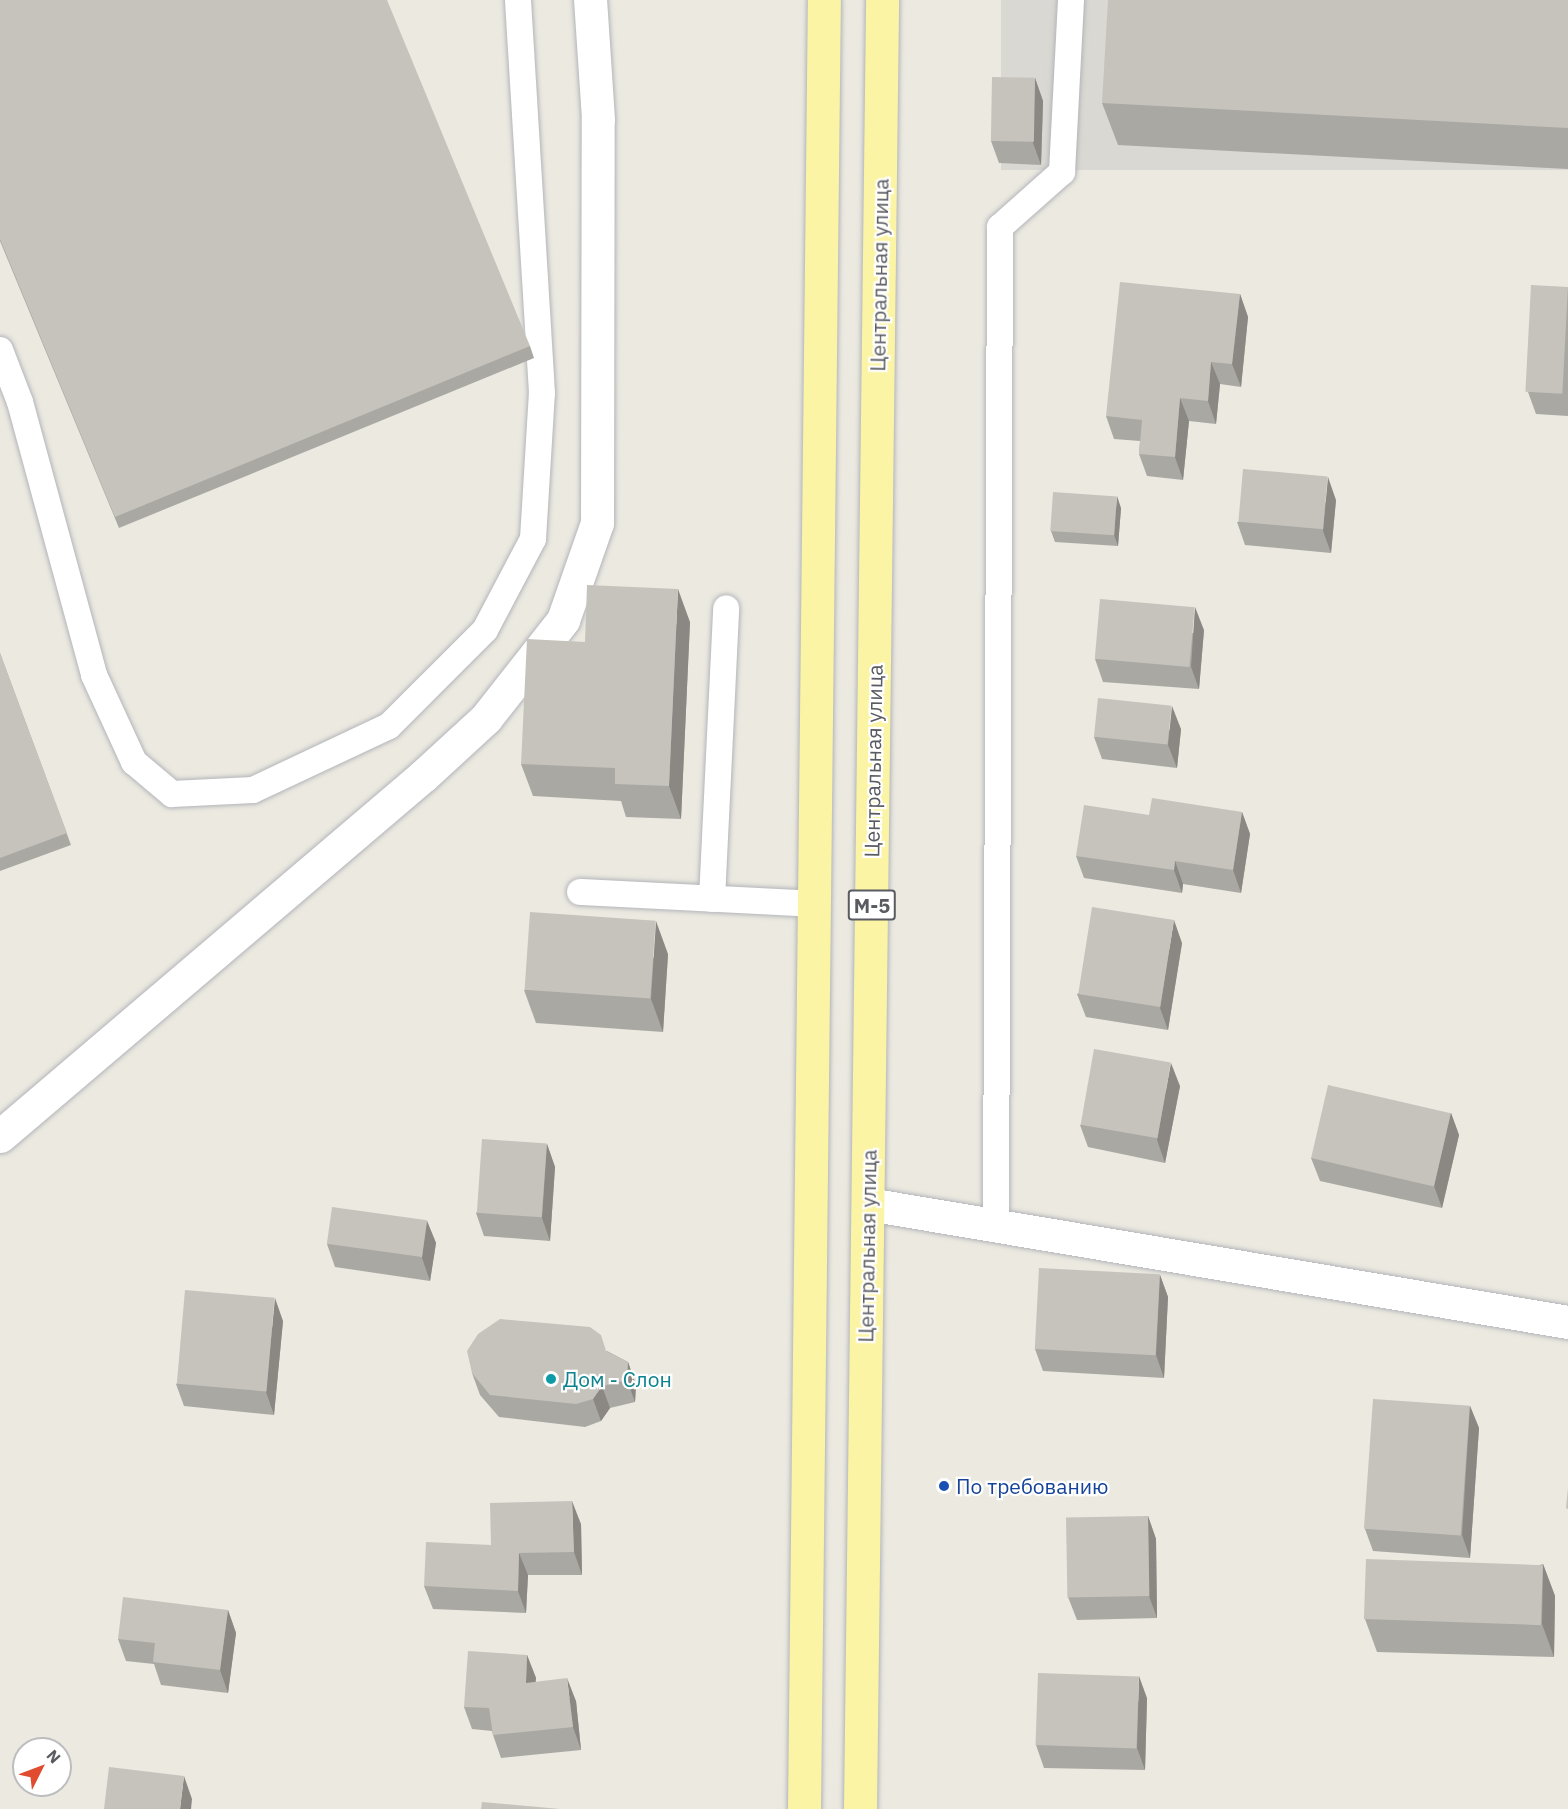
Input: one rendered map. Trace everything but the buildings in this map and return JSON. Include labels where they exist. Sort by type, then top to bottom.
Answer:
[{"type":"main road","points":[[804,1809],[824,0]]},
{"type":"main road","name":"Центральная улица","points":[[860,1809],[882,0]]},
{"type":"street","points":[[0,1136],[423,776],[486,718],[562,620],[597,523],[598,119],[590,0]]},
{"type":"street","points":[[868,1204],[1568,1322]]},
{"type":"lane","points":[[0,350],[20,402],[94,675],[134,762],[172,794],[253,790],[389,726],[485,630],[533,539],[542,393],[518,0]]},
{"type":"lane","points":[[996,1225],[1000,227],[1062,172],[1071,0]]},
{"type":"lane","points":[[712,898],[726,609]]},
{"type":"lane","points":[[580,892],[814,903]]},
{"type":"shaded area","points":[[1001,0],[1568,0],[1568,170],[1001,170]]},
{"type":"place","name":"Дом - Слон","points":[[551,1379]]},
{"type":"place","name":"По требованию","points":[[944,1486]]}]
